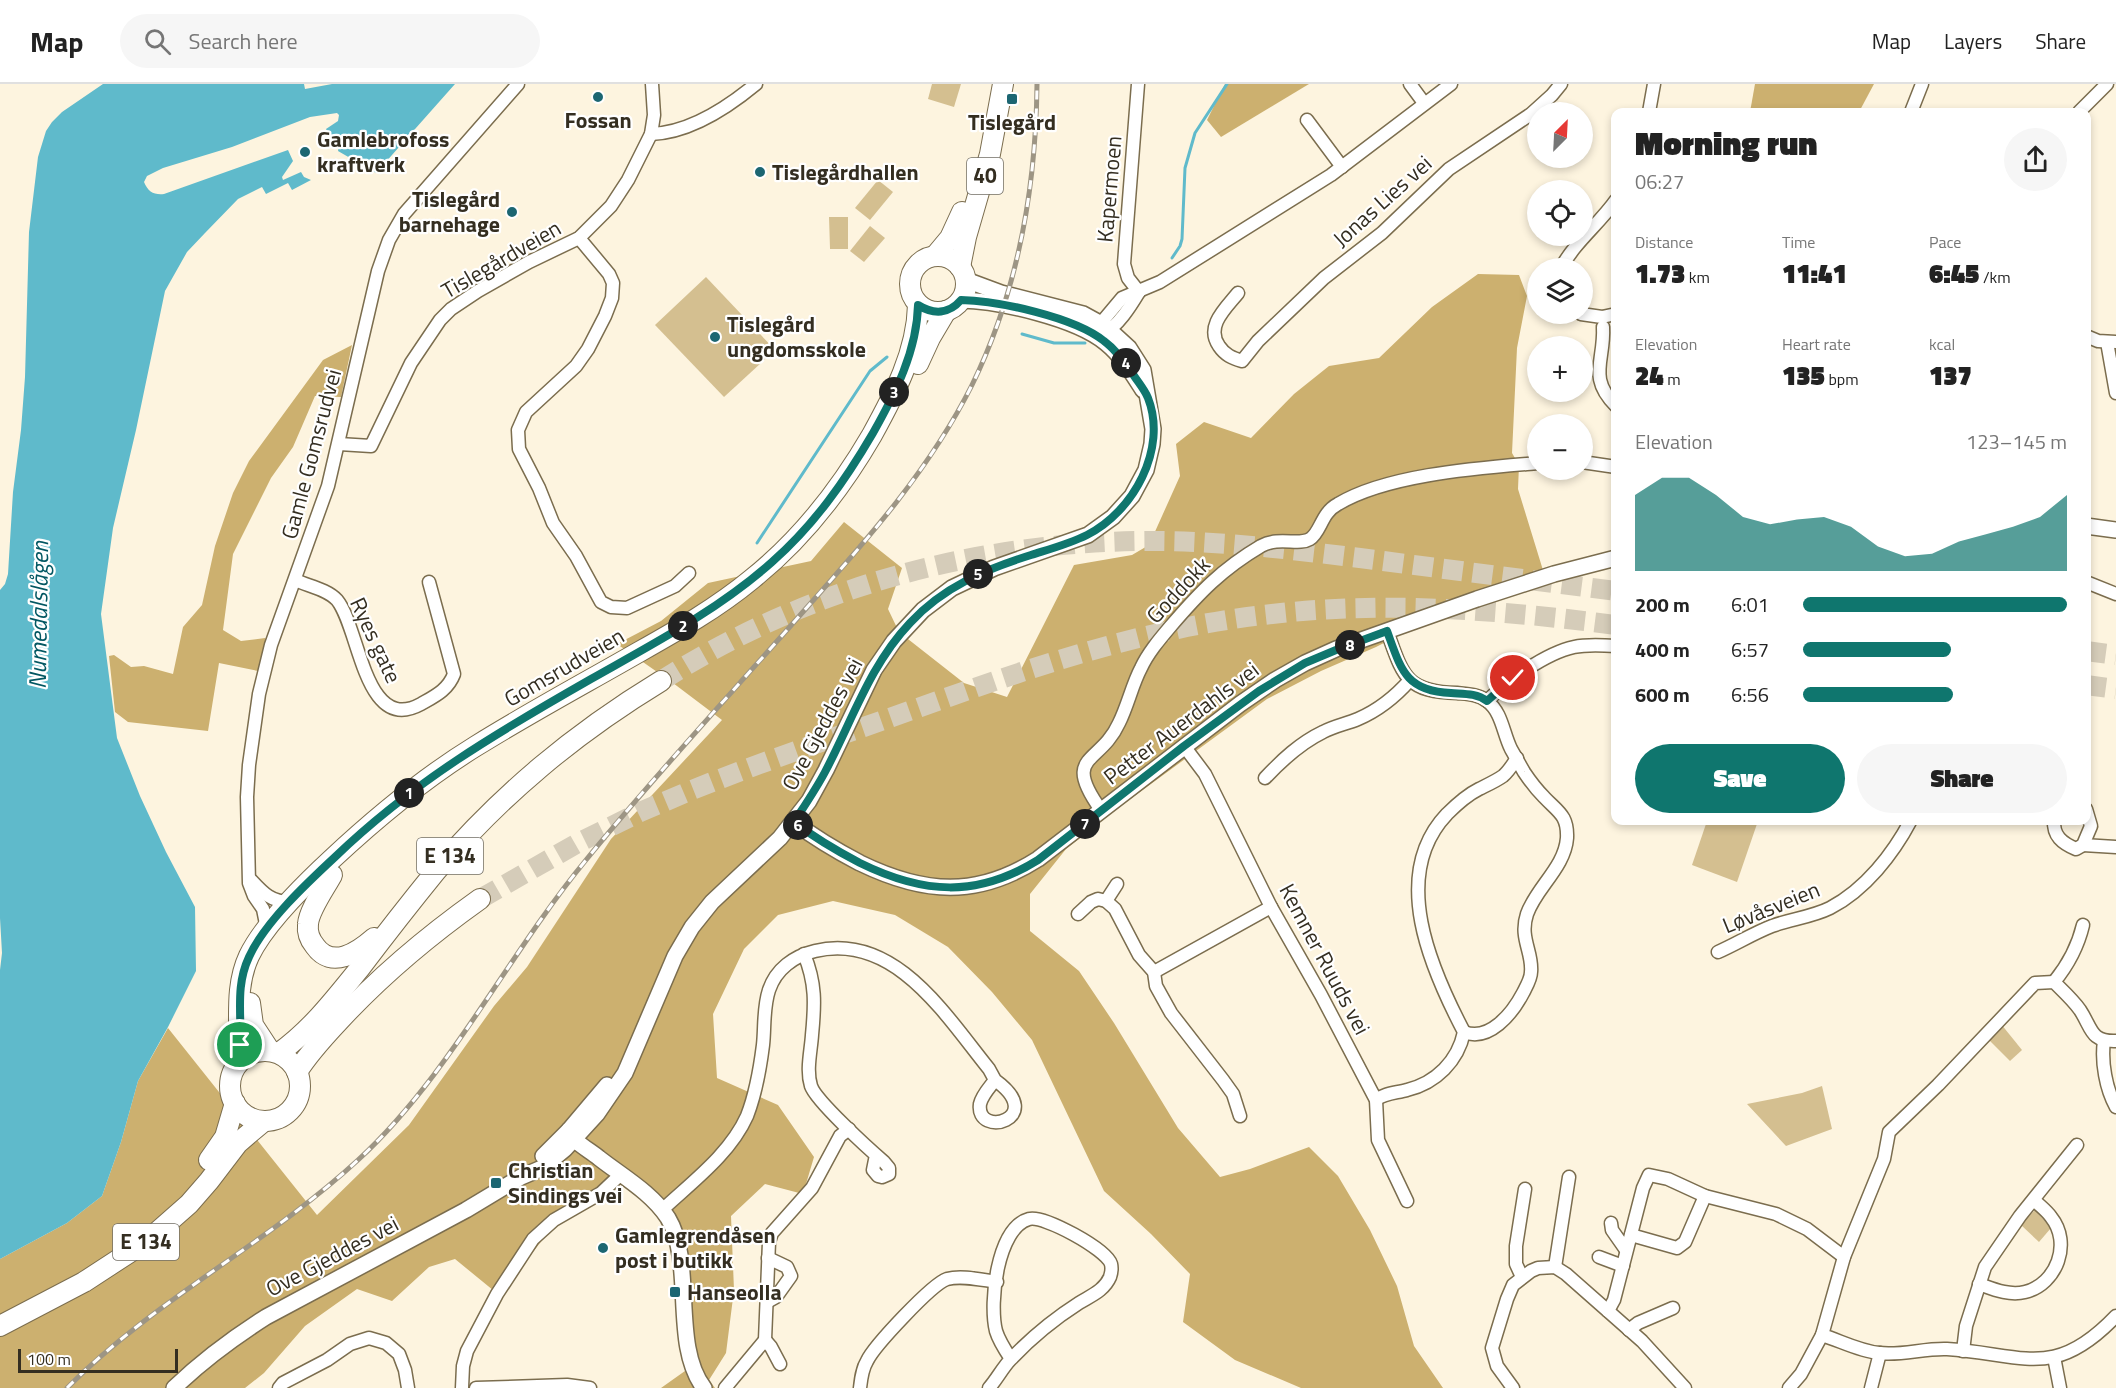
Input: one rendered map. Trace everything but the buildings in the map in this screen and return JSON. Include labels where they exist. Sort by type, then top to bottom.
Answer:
[{"type":"main road","name":"40","points":[[918,305],[910,290],[911,277],[917,265],[934,256],[950,238],[961,216],[979,151],[992,84]]},
{"type":"main road","name":"40","points":[[954,306],[966,287],[963,274],[963,246],[990,154],[1003,84]]},
{"type":"main road","points":[[934,256],[951,260],[963,274]]},
{"type":"main road","points":[[918,305],[931,312],[954,306]]},
{"type":"main road","name":"Gomsrudveien","points":[[238,1062],[241,1034],[238,1007],[242,977],[249,957],[267,929],[290,902],[366,828],[441,769],[498,732],[716,606],[781,554],[833,496],[879,422],[912,349],[917,332],[918,305]]},
{"type":"main road","name":"Gomsrudveien","points":[[275,1052],[256,1033],[250,1014],[251,989],[259,961],[273,939],[332,874],[392,821],[455,773],[523,731],[695,633],[744,600],[780,570],[829,520],[862,473],[889,427],[926,346],[954,306]]},
{"type":"main road","name":"E 134","points":[[0,1311],[96,1260],[161,1212],[189,1184],[218,1149],[227,1131],[235,1103],[230,1092],[230,1083],[238,1062],[254,1052],[275,1052],[311,1027],[463,842],[532,773],[577,737],[661,681]]},
{"type":"main road","name":"E 134","points":[[332,874],[310,914],[308,924],[308,933],[314,945],[327,957],[345,957],[360,950],[407,908]]},
{"type":"main road","name":"E 134","points":[[0,1326],[94,1277],[147,1241],[189,1204],[238,1143],[264,1121],[281,1117],[294,1105],[300,1089],[297,1071],[311,1051],[385,974],[420,943],[480,899]]},
{"type":"main road","points":[[275,1052],[290,1060],[297,1071]]},
{"type":"main road","points":[[235,1103],[247,1116],[264,1121]]},
{"type":"street","name":"Gamle Gomsrudvei","points":[[267,929],[263,909],[250,887],[247,797],[251,741],[271,645],[320,514],[339,444],[378,271],[389,240],[404,214],[518,84]]},
{"type":"street","name":"Tislegårdveien","points":[[339,444],[371,446],[411,363],[440,320],[451,309],[529,262],[579,238],[611,206],[628,180],[651,134],[654,115],[652,84]]},
{"type":"street","points":[[651,134],[666,134],[698,121],[732,103],[756,84]]},
{"type":"street","name":"Kapermoen","points":[[1138,84],[1124,264],[1128,278],[1139,292]]},
{"type":"street","points":[[1410,84],[1424,103]]},
{"type":"street","points":[[1103,330],[1122,298],[1160,282],[1342,166],[1451,84]]},
{"type":"street","name":"Jonas Lies vei","points":[[1238,293],[1217,320],[1214,336],[1224,352],[1242,361],[1258,340],[1324,278],[1382,233],[1449,169],[1531,114],[1561,84]]},
{"type":"street","points":[[1650,108],[1654,84]]},
{"type":"street","points":[[1913,108],[1922,84]]},
{"type":"street","points":[[2083,108],[2107,84]]},
{"type":"street","points":[[1307,120],[1342,166]]},
{"type":"street","points":[[1567,258],[1611,206]]},
{"type":"street","name":"Tislegårdveien","points":[[579,238],[609,274],[613,291],[605,316],[588,349],[576,366],[526,412],[518,430],[519,449],[539,488],[553,523],[576,556],[601,602],[611,608],[627,608],[675,586],[689,573]]},
{"type":"street","name":"Ove Gjeddes vei","points":[[174,1388],[240,1333],[466,1210],[521,1177],[574,1135],[646,1022],[675,956],[692,927],[712,902],[772,846],[794,822],[826,770],[874,670],[894,641],[923,610],[952,588],[985,571],[1088,535],[1103,526],[1123,507],[1140,482],[1149,457],[1153,429],[1147,396],[1125,362],[1112,348],[1103,330],[1072,310],[1001,293],[963,274]]},
{"type":"street","name":"Ove Gjeddes vei","points":[[954,306],[982,302],[1038,314],[1077,326],[1103,330]]},
{"type":"street","points":[[1593,316],[1611,315]]},
{"type":"street","points":[[1603,327],[1604,344],[1600,359],[1599,379],[1605,394],[1611,401]]},
{"type":"street","points":[[2091,337],[2111,342],[2116,393]]},
{"type":"street","name":"Goddokk","points":[[1101,810],[1086,788],[1084,777],[1087,762],[1118,727],[1137,674],[1150,651],[1218,575],[1263,545],[1280,540],[1301,542],[1311,538],[1323,517],[1332,508],[1371,490],[1401,481],[1440,474],[1527,464]]},
{"type":"street","points":[[1593,464],[1611,466]]},
{"type":"street","points":[[2091,527],[2116,530]]},
{"type":"street","name":"Petter Auerdahls vei","points":[[794,822],[825,844],[896,879],[926,886],[959,888],[984,884],[1017,872],[1038,860],[1184,746],[1249,698],[1290,672],[1336,650],[1387,631],[1525,583],[1611,559]]},
{"type":"street","name":"Ryes gate","points":[[295,580],[330,594],[338,602],[360,661],[382,703],[401,710],[416,706],[444,691],[454,674],[429,582]]},
{"type":"street","points":[[2091,584],[2116,594]]},
{"type":"street","points":[[1387,631],[1401,668],[1410,681],[1431,691],[1473,694],[1487,701],[1495,710],[1511,749],[1524,772],[1544,798],[1563,815],[1567,839],[1560,858],[1527,914],[1524,932],[1532,973],[1526,988],[1516,1005],[1493,1029],[1479,1035],[1464,1032]]},
{"type":"street","points":[[1487,701],[1513,678],[1563,650],[1579,646],[1611,646]]},
{"type":"street","points":[[1265,778],[1299,746],[1323,732],[1357,720],[1378,709],[1410,681]]},
{"type":"street","name":"Kemner Ruuds vei","points":[[1184,746],[1205,774],[1271,907],[1376,1100],[1378,1140],[1407,1201]]},
{"type":"street","points":[[1376,1100],[1381,1096],[1413,1089],[1434,1079],[1443,1072],[1456,1055],[1464,1032],[1439,979],[1422,926],[1417,883],[1421,860],[1431,836],[1448,814],[1477,790],[1502,777],[1517,758]]},
{"type":"street","name":"Løvåsveien","points":[[1718,952],[1774,925],[1831,907],[1864,883],[1877,870],[1908,825]]},
{"type":"street","points":[[2054,825],[2059,838],[2076,849],[2083,845],[2116,847]]},
{"type":"street","points":[[2083,845],[2091,825]]},
{"type":"street","points":[[250,879],[270,898],[290,902]]},
{"type":"street","points":[[1106,901],[1117,884]]},
{"type":"street","points":[[1078,914],[1098,899],[1106,901],[1115,909],[1138,955],[1154,972],[1156,986],[1171,1013],[1233,1094],[1240,1116]]},
{"type":"street","points":[[1154,972],[1271,907]]},
{"type":"street","points":[[2054,982],[2066,967],[2080,938],[2083,925]]},
{"type":"street","points":[[662,1210],[703,1172],[738,1133],[757,1083],[769,989],[782,968],[792,959],[804,954],[834,948],[848,949],[874,956],[905,972],[927,993],[989,1069],[994,1080]]},
{"type":"street","points":[[804,954],[814,980],[809,1064],[811,1087],[825,1106],[876,1155]]},
{"type":"street","points":[[1789,1388],[1801,1374],[1822,1335],[1844,1257],[1881,1167],[1889,1132],[1938,1085],[2035,982],[2054,982],[2080,1010],[2090,1030],[2098,1038],[2110,1041],[2104,1065],[2115,1102]]},
{"type":"street","points":[[725,1388],[765,1340],[769,1242],[772,1233],[812,1188],[840,1136],[849,1129]]},
{"type":"street","points":[[574,1135],[620,1175],[651,1198],[668,1219],[677,1240],[693,1366],[704,1388]]},
{"type":"street","points":[[1963,1351],[1966,1326],[1984,1267],[2020,1215],[2077,1145]]},
{"type":"street","points":[[462,1388],[463,1366],[467,1351],[497,1294],[533,1239],[554,1220],[601,1193],[620,1175]]},
{"type":"street","points":[[1608,1311],[1614,1300],[1643,1188],[1649,1175],[1668,1179],[1706,1196],[1776,1214],[1807,1229],[1844,1257]]},
{"type":"street","points":[[1555,1267],[1569,1177]]},
{"type":"street","points":[[1522,1277],[1516,1264],[1516,1246],[1525,1189]]},
{"type":"street","points":[[1631,1235],[1677,1248],[1685,1242],[1706,1196]]},
{"type":"street","points":[[1979,1284],[2001,1292],[2024,1292],[2038,1286],[2049,1277],[2058,1263],[2061,1249],[2060,1234],[2052,1217],[2034,1200]]},
{"type":"street","points":[[989,1388],[1011,1359],[1044,1328],[1095,1295],[1110,1278],[1111,1264],[1095,1246],[1043,1220],[1032,1218],[1022,1222],[1005,1243],[997,1282],[996,1330],[1011,1359]]},
{"type":"street","points":[[1611,1223],[1612,1230],[1626,1251]]},
{"type":"street","points":[[1599,1257],[1623,1266]]},
{"type":"street","points":[[767,1302],[776,1297],[791,1276],[787,1267],[768,1258]]},
{"type":"street","points":[[1513,1388],[1497,1366],[1492,1348],[1507,1299],[1513,1285],[1522,1277],[1538,1268],[1555,1267],[1642,1341],[1685,1388]]},
{"type":"street","points":[[860,1388],[867,1360],[934,1287],[946,1280],[960,1278],[997,1282]]},
{"type":"street","points":[[1629,1330],[1638,1323],[1672,1308]]},
{"type":"street","points":[[1822,1335],[1864,1350],[1880,1353],[1944,1349],[2023,1359],[2054,1357],[2070,1353],[2083,1346],[2099,1334],[2116,1316]]},
{"type":"street","points":[[279,1388],[283,1383],[327,1360],[350,1344],[369,1338],[386,1343],[399,1354],[408,1388]]},
{"type":"street","points":[[765,1340],[780,1364]]},
{"type":"street","points":[[1871,1388],[1880,1353]]},
{"type":"street","points":[[2054,1357],[2060,1388]]},
{"type":"street","points":[[476,1388],[567,1385],[590,1388]]},
{"type":"shaded area","points":[[932,84],[961,84],[954,107],[928,99]]},
{"type":"shaded area","points":[[1225,84],[1309,84],[1221,137],[1207,120]]},
{"type":"shaded area","points":[[1755,84],[1874,84],[1861,108],[1751,108]]},
{"type":"shaded area","points":[[878,180],[893,192],[870,220],[855,208]]},
{"type":"shaded area","points":[[829,217],[848,217],[848,249],[830,249]]},
{"type":"shaded area","points":[[870,226],[885,238],[864,262],[850,251]]},
{"type":"shaded area","points":[[1478,274],[1519,275],[1527,296],[1517,348],[1512,453],[1519,465],[1518,489],[1546,580],[1431,619],[1267,699],[1066,849],[1030,894],[1030,931],[1079,971],[1114,1023],[1178,1128],[1220,1177],[1250,1169],[1309,1147],[1338,1176],[1370,1230],[1397,1286],[1414,1346],[1443,1388],[1301,1388],[1235,1360],[1183,1322],[1190,1274],[1104,1191],[1032,1040],[992,992],[948,947],[895,915],[833,901],[778,915],[744,949],[713,1014],[717,1078],[778,1105],[814,1157],[803,1194],[765,1184],[731,1216],[734,1290],[726,1353],[709,1380],[715,1388],[661,1388],[692,1366],[675,1264],[664,1226],[657,1211],[618,1177],[551,1229],[499,1295],[455,1259],[429,1267],[392,1301],[357,1289],[305,1326],[264,1373],[245,1388],[0,1388],[0,1259],[67,1223],[102,1196],[121,1142],[138,1081],[168,1028],[317,1215],[409,1125],[494,1006],[527,967],[611,839],[722,720],[617,644],[661,621],[708,583],[811,561],[844,522],[902,568],[888,609],[899,632],[964,683],[1007,697],[1074,565],[1132,555],[1149,545],[1180,476],[1176,444],[1204,422],[1251,438],[1294,394],[1329,366],[1379,358],[1432,307]]},
{"type":"shaded area","name":"Tislegård ungdomsskole","points":[[706,277],[775,350],[724,397],[655,325]]},
{"type":"shaded area","points":[[352,345],[341,397],[315,396],[293,447],[271,478],[233,554],[223,630],[241,641],[265,638],[267,641],[258,671],[219,663],[208,731],[128,722],[115,712],[109,656],[114,655],[131,667],[144,666],[173,674],[183,627],[202,605],[215,546],[233,493],[249,461],[323,360]]},
{"type":"shaded area","points":[[1706,825],[1757,825],[1737,882],[1692,865]]},
{"type":"shaded area","points":[[2001,1024],[2022,1050],[2010,1061],[1987,1038]]},
{"type":"shaded area","points":[[1822,1086],[1832,1129],[1786,1146],[1747,1104],[1802,1093]]},
{"type":"shaded area","points":[[2035,1210],[2051,1228],[2039,1242],[2021,1225]]},
{"type":"water","name":"Numedalslågen","points":[[103,84],[304,84],[305,89],[332,84],[455,84],[376,173],[338,151],[340,143],[334,145],[326,129],[338,121],[337,113],[310,117],[232,147],[163,168],[147,176],[144,182],[152,192],[164,194],[288,150],[293,161],[282,177],[283,180],[301,172],[304,177],[311,180],[292,190],[288,183],[266,194],[262,187],[238,199],[187,252],[165,291],[113,528],[101,614],[117,738],[140,796],[195,907],[196,971],[138,1081],[121,1142],[102,1196],[67,1223],[0,1259],[0,970],[2,953],[0,918],[0,590],[8,574],[13,492],[21,430],[25,377],[29,232],[38,157],[46,131],[62,112]]},
{"type":"waterway","points":[[1172,258],[1182,239],[1185,168],[1195,133],[1227,84]]},
{"type":"waterway","points":[[1022,334],[1054,343],[1085,343]]},
{"type":"waterway","points":[[757,543],[870,371],[887,357]]},
{"type":"tunnel","points":[[661,681],[718,647],[777,618],[839,594],[902,574],[966,559],[1031,549],[1097,543],[1163,541],[1237,545],[1287,549],[1611,590]]},
{"type":"tunnel","points":[[480,899],[576,844],[640,812],[692,790],[1001,679],[1133,639],[1224,620],[1315,610],[1358,608],[1444,609],[1530,615],[1611,624]]},
{"type":"tunnel","points":[[2091,652],[2116,655]]},
{"type":"tunnel","points":[[2091,686],[2116,689]]},
{"type":"railway","points":[[67,1388],[136,1327],[323,1190],[358,1160],[391,1126],[450,1053],[557,897],[586,860],[666,766],[849,560],[916,476],[955,417],[972,385],[988,349],[1013,276],[1033,162],[1037,84]]},
{"type":"place","name":"Fossan","points":[[598,97]]},
{"type":"place","name":"Tislegård","points":[[1012,99]]},
{"type":"place","name":"Gamlebrofoss kraftverk","points":[[305,152]]},
{"type":"place","name":"Tislegårdhallen","points":[[760,172]]},
{"type":"place","name":"Tislegård barnehage","points":[[512,212]]},
{"type":"place","name":"Tislegård ungdomsskole","points":[[715,337]]},
{"type":"place","name":"Christian Sindings vei","points":[[496,1183]]},
{"type":"place","name":"Gamlegrendåsen post i butikk","points":[[603,1248]]},
{"type":"place","name":"Hanseolla","points":[[675,1292]]},
{"type":"route","points":[[240,1045],[239,997],[242,977],[249,957],[264,933],[288,904],[348,844],[448,764],[716,606],[773,561],[805,530],[844,480],[879,422],[912,349],[917,332],[918,305],[931,312],[942,312],[952,309],[961,300],[982,302],[1054,318],[1098,336],[1125,362],[1147,396],[1153,429],[1152,444],[1146,470],[1132,496],[1103,526],[1074,541],[968,579],[923,610],[894,641],[874,670],[826,770],[794,822],[817,839],[869,867],[911,884],[939,888],[978,886],[1002,879],[1038,860],[1240,704],[1305,663],[1336,650],[1387,631],[1401,668],[1414,684],[1425,690],[1473,694],[1487,701],[1513,678]]}]
